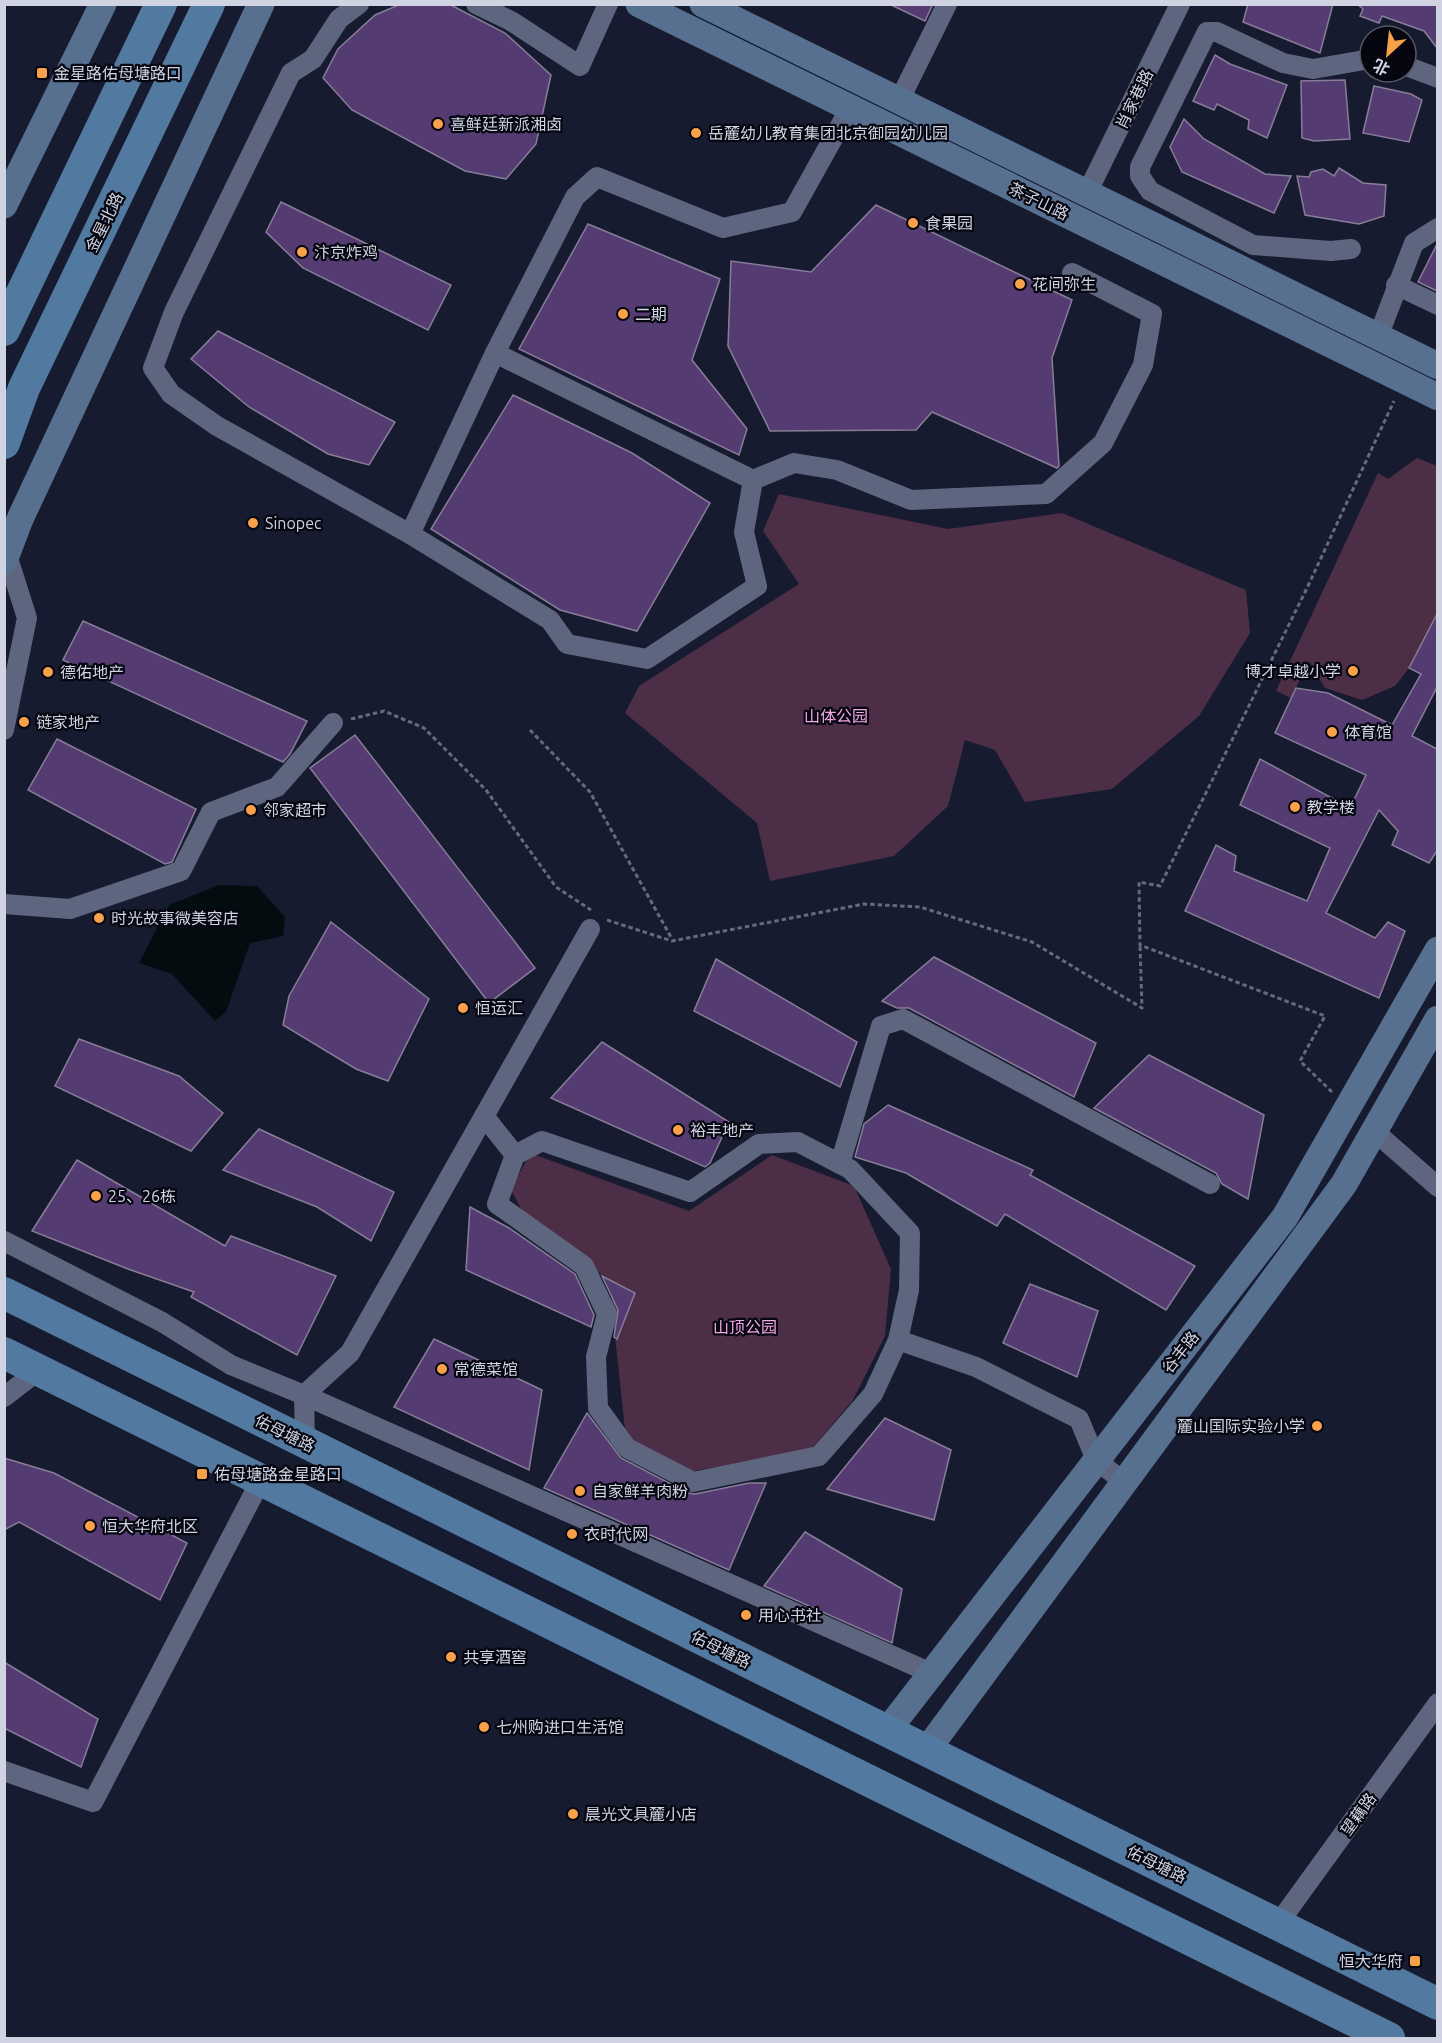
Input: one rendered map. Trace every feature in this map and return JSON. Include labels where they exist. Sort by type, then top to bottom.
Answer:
[{"type":"main road","points":[[4,330],[161,4]]},
{"type":"main road","name":"金星北路","points":[[4,443],[24,388],[209,4]]},
{"type":"main road","name":"佑母塘路","points":[[4,1293],[1437,2004]]},
{"type":"main road","points":[[4,1353],[1389,2038]]},
{"type":"street","points":[[4,205],[103,4]]},
{"type":"street","points":[[4,730],[27,618],[6,558],[20,519],[261,4]]},
{"type":"street","points":[[359,4],[339,19],[314,59],[291,73],[174,312],[153,368],[171,394],[218,426],[410,534],[550,620],[567,644],[647,659],[757,586],[744,532],[753,480]]},
{"type":"street","points":[[476,4],[511,21],[580,66],[608,4]]},
{"type":"street","name":"茶子山路","points":[[639,4],[1437,397]]},
{"type":"street","name":"茶子山路","points":[[703,4],[1437,366]]},
{"type":"street","points":[[899,101],[947,4]]},
{"type":"street","name":"肖家巷路","points":[[1087,194],[1172,7]]},
{"type":"street","points":[[1351,249],[1331,251],[1253,244],[1150,191],[1140,176],[1140,167],[1207,32],[1217,32],[1283,63],[1313,69],[1358,61]]},
{"type":"street","points":[[1418,71],[1437,78]]},
{"type":"street","points":[[410,534],[495,353],[575,197],[597,177],[723,228],[792,212],[850,108]]},
{"type":"street","points":[[1378,337],[1414,243],[1437,228]]},
{"type":"street","points":[[495,353],[753,480],[794,463],[837,470],[911,500],[1046,494],[1103,443],[1143,365],[1152,314],[1072,273]]},
{"type":"street","points":[[1396,285],[1437,305]]},
{"type":"street","points":[[4,904],[69,909],[181,871],[211,812],[277,787],[333,723]]},
{"type":"street","points":[[305,1443],[304,1395],[350,1353],[484,1116],[597,924]]},
{"type":"street","name":"谷丰路","points":[[887,1731],[1285,1217],[1437,950]]},
{"type":"street","points":[[840,1164],[881,1026],[903,1019],[1210,1184]]},
{"type":"street","name":"谷丰路","points":[[927,1750],[1344,1184],[1437,1019]]},
{"type":"street","points":[[484,1116],[515,1155]]},
{"type":"street","points":[[1374,1131],[1437,1187]]},
{"type":"street","points":[[542,1141],[690,1192],[759,1144],[798,1142],[850,1169],[910,1233],[909,1290],[898,1340],[873,1394],[819,1456],[693,1482],[627,1448],[598,1408],[596,1357],[608,1314],[584,1266],[497,1204],[515,1155],[542,1141]]},
{"type":"street","points":[[4,1241],[162,1322],[231,1365],[304,1395],[931,1673]]},
{"type":"street","points":[[898,1340],[976,1367],[1079,1419],[1096,1460],[1124,1482]]},
{"type":"street","points":[[4,1397],[39,1370]]},
{"type":"street","points":[[4,1771],[93,1802],[261,1480]]},
{"type":"street","name":"望藕路","points":[[1278,1924],[1437,1703]]},
{"type":"path","points":[[333,723],[384,711],[424,728],[486,790],[556,887],[597,924],[672,941],[864,904],[920,907],[1032,942],[1142,1008],[1139,882],[1160,886],[1308,586],[1403,380]]},
{"type":"path","points":[[530,730],[590,792],[672,941]]},
{"type":"path","points":[[1140,945],[1325,1016],[1300,1061],[1348,1107]]},
{"type":"green space","points":[[1417,458],[1437,466],[1437,614],[1409,668],[1395,686],[1362,700],[1325,688],[1309,661],[1291,698],[1276,691],[1378,473],[1388,479]]},
{"type":"green space","name":"山体公园","points":[[779,494],[948,529],[1062,513],[1246,590],[1250,633],[1199,716],[1112,789],[1025,802],[995,750],[965,740],[948,806],[894,856],[770,881],[757,823],[625,713],[639,686],[799,584],[763,531]]},
{"type":"green space","name":"山顶公园","points":[[530,1153],[689,1211],[772,1155],[854,1186],[891,1269],[885,1336],[853,1400],[811,1450],[694,1471],[627,1448],[609,1280],[527,1220],[511,1190]]},
{"type":"shaded area","points":[[219,885],[257,886],[285,917],[283,936],[250,943],[226,1012],[215,1021],[172,974],[139,963],[169,905]]},
{"type":"building","points":[[401,4],[449,4],[505,33],[551,75],[536,144],[506,179],[465,171],[352,110],[323,78],[338,49],[375,15]]},
{"type":"building","points":[[889,4],[933,4],[925,21]]},
{"type":"building","points":[[1248,4],[1333,4],[1320,53],[1243,22]]},
{"type":"building","points":[[1357,4],[1437,4],[1437,48],[1424,31],[1418,29],[1418,24],[1404,24],[1382,16],[1379,23],[1360,16],[1363,9]]},
{"type":"building","points":[[1215,55],[1230,64],[1287,85],[1267,138],[1248,129],[1249,120],[1217,104],[1214,110],[1193,101]]},
{"type":"building","points":[[1345,80],[1350,139],[1314,141],[1302,138],[1301,81]]},
{"type":"building","points":[[1374,86],[1411,94],[1422,100],[1409,142],[1363,133]]},
{"type":"building","points":[[1184,119],[1204,139],[1265,174],[1291,176],[1274,213],[1182,172],[1170,147]]},
{"type":"building","points":[[1339,168],[1363,183],[1386,185],[1384,216],[1359,224],[1305,215],[1297,176],[1309,177],[1311,172],[1323,169],[1334,176]]},
{"type":"building","points":[[281,202],[451,285],[428,330],[303,268],[266,232]]},
{"type":"building","points":[[876,205],[1072,300],[1052,358],[1059,466],[1057,468],[932,412],[916,430],[770,431],[728,346],[731,261],[811,272]]},
{"type":"building","name":"二期","points":[[588,224],[720,279],[692,360],[747,429],[739,455],[519,349]]},
{"type":"building","points":[[1437,244],[1437,291],[1418,282]]},
{"type":"building","points":[[218,331],[395,422],[369,465],[328,454],[249,407],[191,359]]},
{"type":"building","points":[[513,395],[632,453],[710,503],[637,631],[560,610],[431,529]]},
{"type":"building","name":"教学楼","points":[[1437,614],[1437,687],[1412,736],[1437,749],[1437,851],[1429,863],[1392,845],[1398,831],[1379,810],[1326,913],[1375,938],[1388,922],[1405,931],[1379,998],[1185,911],[1216,845],[1236,856],[1234,871],[1307,901],[1330,848],[1240,805],[1260,759],[1350,808],[1366,775],[1275,733],[1296,688],[1328,693],[1392,725],[1421,674],[1409,668]]},
{"type":"building","points":[[83,621],[307,721],[290,754],[283,762],[63,660]]},
{"type":"building","points":[[355,735],[535,968],[489,1003],[310,768]]},
{"type":"building","points":[[57,739],[196,809],[172,862],[165,864],[28,790]]},
{"type":"building","points":[[331,922],[429,999],[388,1081],[356,1069],[283,1025],[289,996]]},
{"type":"building","points":[[934,957],[1096,1043],[1074,1097],[909,1008],[897,1008],[882,1001]]},
{"type":"building","points":[[716,959],[857,1042],[840,1087],[694,1011]]},
{"type":"building","points":[[79,1039],[179,1076],[223,1113],[191,1151],[55,1086]]},
{"type":"building","points":[[602,1042],[729,1122],[710,1163],[705,1167],[551,1098]]},
{"type":"building","points":[[1149,1055],[1264,1115],[1248,1199],[1222,1184],[1216,1173],[1094,1108]]},
{"type":"building","points":[[888,1105],[1033,1170],[1030,1175],[1195,1266],[1166,1310],[1005,1214],[997,1226],[906,1173],[855,1157],[864,1124]]},
{"type":"building","points":[[259,1129],[394,1192],[371,1241],[317,1207],[223,1170]]},
{"type":"building","points":[[77,1160],[225,1246],[231,1236],[336,1276],[297,1355],[191,1297],[194,1292],[32,1231]]},
{"type":"building","points":[[470,1207],[509,1228],[575,1274],[594,1315],[591,1327],[466,1270]]},
{"type":"building","points":[[602,1276],[635,1293],[617,1339],[614,1337],[618,1310]]},
{"type":"building","points":[[1030,1284],[1098,1311],[1077,1377],[1003,1343]]},
{"type":"building","points":[[434,1339],[542,1390],[529,1470],[394,1407]]},
{"type":"building","points":[[587,1413],[621,1458],[688,1493],[695,1494],[749,1483],[766,1483],[729,1570],[544,1488]]},
{"type":"building","points":[[885,1418],[951,1450],[934,1520],[827,1489]]},
{"type":"building","name":"恒大华府北区","points":[[4,1458],[54,1473],[187,1543],[160,1600],[19,1522],[4,1530]]},
{"type":"building","points":[[805,1532],[902,1589],[892,1643],[764,1586]]},
{"type":"building","points":[[4,1662],[98,1719],[81,1767],[4,1728]]},
{"type":"place","name":"金星路佑母塘路口","points":[[42,73]]},
{"type":"place","name":"喜鲜廷新派湘卤","points":[[438,124]]},
{"type":"place","name":"岳麓幼儿教育集团北京御园幼儿园","points":[[696,133]]},
{"type":"place","name":"食果园","points":[[913,223]]},
{"type":"place","name":"汴京炸鸡","points":[[302,252]]},
{"type":"place","name":"花间弥生","points":[[1020,284]]},
{"type":"place","name":"二期","points":[[623,314]]},
{"type":"place","name":"Sinopec","points":[[253,523]]},
{"type":"place","name":"博才卓越小学","points":[[1353,671]]},
{"type":"place","name":"德佑地产","points":[[48,672]]},
{"type":"place","name":"链家地产","points":[[24,722]]},
{"type":"place","name":"体育馆","points":[[1332,732]]},
{"type":"place","name":"教学楼","points":[[1295,807]]},
{"type":"place","name":"邻家超市","points":[[251,810]]},
{"type":"place","name":"时光故事微美容店","points":[[99,918]]},
{"type":"place","name":"恒运汇","points":[[463,1008]]},
{"type":"place","name":"裕丰地产","points":[[678,1130]]},
{"type":"place","name":"25、26栋","points":[[96,1196]]},
{"type":"place","name":"常德菜馆","points":[[442,1369]]},
{"type":"place","name":"麓山国际实验小学","points":[[1317,1426]]},
{"type":"place","name":"佑母塘路金星路口","points":[[202,1474]]},
{"type":"place","name":"自家鲜羊肉粉","points":[[580,1491]]},
{"type":"place","name":"恒大华府北区","points":[[90,1526]]},
{"type":"place","name":"衣时代网","points":[[572,1534]]},
{"type":"place","name":"用心书社","points":[[746,1615]]},
{"type":"place","name":"共享酒窖","points":[[451,1657]]},
{"type":"place","name":"七州购进口生活馆","points":[[484,1727]]},
{"type":"place","name":"晨光文具麓小店","points":[[573,1814]]},
{"type":"place","name":"恒大华府","points":[[1415,1961]]}]
